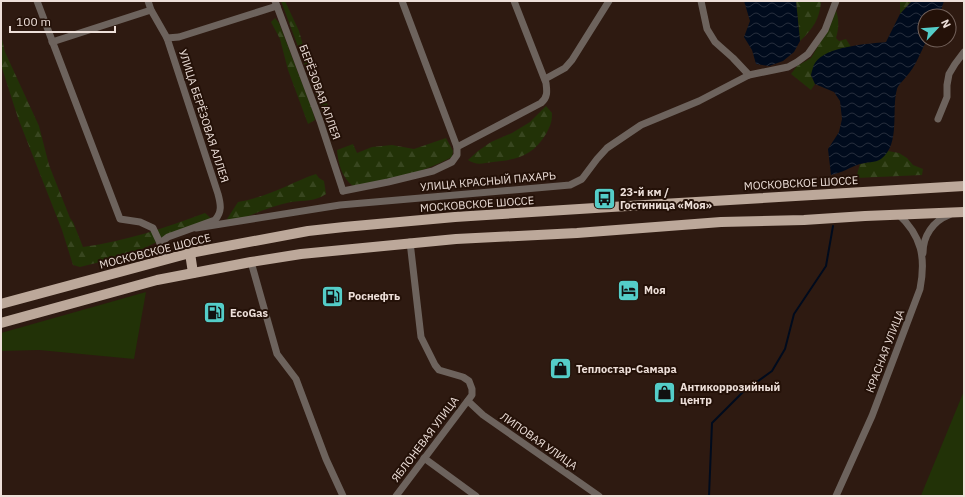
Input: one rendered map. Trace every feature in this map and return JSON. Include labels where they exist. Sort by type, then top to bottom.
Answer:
[{"type":"main road","name":"МОСКОВСКОЕ ШОССЕ","points":[[1,304],[190,253],[308,231],[455,217],[964,186]]},
{"type":"main road","points":[[1,323],[156,280],[301,254],[410,242],[576,233],[721,222],[804,220],[960,212]]},
{"type":"main road","points":[[190,253],[194,273]]},
{"type":"main road","points":[[151,263],[156,280]]},
{"type":"street","points":[[37,1],[120,219],[140,222],[153,228],[167,259]]},
{"type":"street","name":"УЛИЦА БЕРЁЗОВАЯ АЛЛЕЯ","points":[[148,1],[151,10],[167,38],[221,206],[219,215],[215,220],[196,228]]},
{"type":"street","points":[[340,205],[343,191],[388,182],[433,170],[452,162],[457,155],[457,147],[402,1]]},
{"type":"street","points":[[457,147],[545,99],[547,93],[545,79],[514,1]]},
{"type":"street","points":[[545,79],[565,68],[572,60],[609,1]]},
{"type":"street","points":[[701,1],[707,30],[715,42],[750,75]]},
{"type":"street","name":"УЛИЦА КРАСНЫЙ ПАХАРЬ","points":[[196,228],[340,205],[570,185],[582,179],[607,148],[641,125],[699,101],[750,75],[788,67],[808,54],[825,30],[836,1]]},
{"type":"street","points":[[167,38],[179,37],[276,4]]},
{"type":"street","name":"БЕРЁЗОВАЯ АЛЛЕЯ","points":[[276,4],[320,121],[343,191]]},
{"type":"street","points":[[52,42],[151,10]]},
{"type":"street","points":[[938,119],[947,97],[946,85],[950,74],[964,52]]},
{"type":"street","points":[[923,257],[923,247],[932,226],[942,218],[960,212]]},
{"type":"street","name":"КРАСНАЯ УЛИЦА","points":[[836,496],[872,416],[920,289],[924,269],[923,257],[913,232],[907,222],[898,214]]},
{"type":"street","points":[[160,243],[168,237],[196,228]]},
{"type":"street","points":[[410,242],[421,337],[439,370],[463,377],[469,381],[472,388],[470,398]]},
{"type":"street","points":[[251,262],[277,354],[296,379],[326,459],[343,496]]},
{"type":"street","name":"ЯБЛОНЕВАЯ УЛИЦА","points":[[396,496],[470,398]]},
{"type":"street","name":"ЛИПОВАЯ УЛИЦА","points":[[470,398],[483,415],[599,496]]},
{"type":"street","points":[[424,458],[476,496]]},
{"type":"green space","points":[[281,1],[285,1],[299,31],[306,56],[312,64],[326,98],[328,108],[325,119]]},
{"type":"green space","points":[[796,1],[821,1],[819,13],[815,23],[800,41]]},
{"type":"green space","points":[[900,1],[912,1],[900,14]]},
{"type":"green space","points":[[836,10],[838,17],[838,31],[836,38],[839,41],[846,39],[851,47],[831,52],[824,58],[811,75],[815,84],[811,90],[791,74],[797,66],[811,58],[831,24]]},
{"type":"green space","points":[[275,18],[279,23],[312,109],[315,120],[308,124],[288,70],[280,39],[271,22]]},
{"type":"green space","points":[[1,35],[5,52],[39,126],[49,165],[83,247],[145,233],[205,213],[213,220],[177,235],[163,239],[132,254],[80,267],[73,265],[62,230],[18,118],[1,65]]},
{"type":"green space","points":[[546,106],[552,113],[552,119],[546,134],[530,152],[523,156],[509,160],[477,164],[468,160],[491,142],[512,133],[530,122]]},
{"type":"green space","points":[[446,138],[453,151],[452,157],[429,168],[379,182],[353,186],[343,175],[338,160],[337,150],[353,144],[357,153],[372,147],[392,145],[414,149]]},
{"type":"green space","points":[[888,151],[899,153],[907,158],[913,165],[923,169],[922,175],[856,178],[860,164],[879,160]]},
{"type":"green space","points":[[316,174],[324,181],[326,194],[322,197],[314,200],[291,202],[276,206],[232,223],[227,219],[238,202],[281,189]]},
{"type":"green space","points":[[146,292],[134,359],[39,350],[1,351],[1,333]]},
{"type":"green space","points":[[964,391],[964,496],[921,496],[922,493]]},
{"type":"water","points":[[744,1],[796,1],[800,41],[794,52],[783,61],[769,66],[756,64],[752,50],[744,37],[750,21]]},
{"type":"water","points":[[912,1],[944,1],[942,8],[917,8],[917,48],[923,48],[913,68],[899,84],[895,97],[893,136],[887,153],[879,160],[860,164],[831,175],[828,149],[839,132],[842,119],[840,101],[834,92],[815,84],[811,75],[814,64],[820,57],[837,49],[886,42],[900,14]]},
{"type":"waterway","points":[[709,496],[712,423],[743,392],[772,371],[785,349],[794,314],[826,266],[833,226]]},
{"type":"place","name":"23-й км / Гостиница «Моя»","points":[[605,198]]},
{"type":"place","name":"Моя","points":[[628,290]]},
{"type":"place","name":"Роснефть","points":[[332,296]]},
{"type":"place","name":"EcoGas","points":[[215,313]]},
{"type":"place","name":"Теплостар-Самара","points":[[561,369]]},
{"type":"place","name":"Антикоррозийный центр","points":[[665,393]]}]
